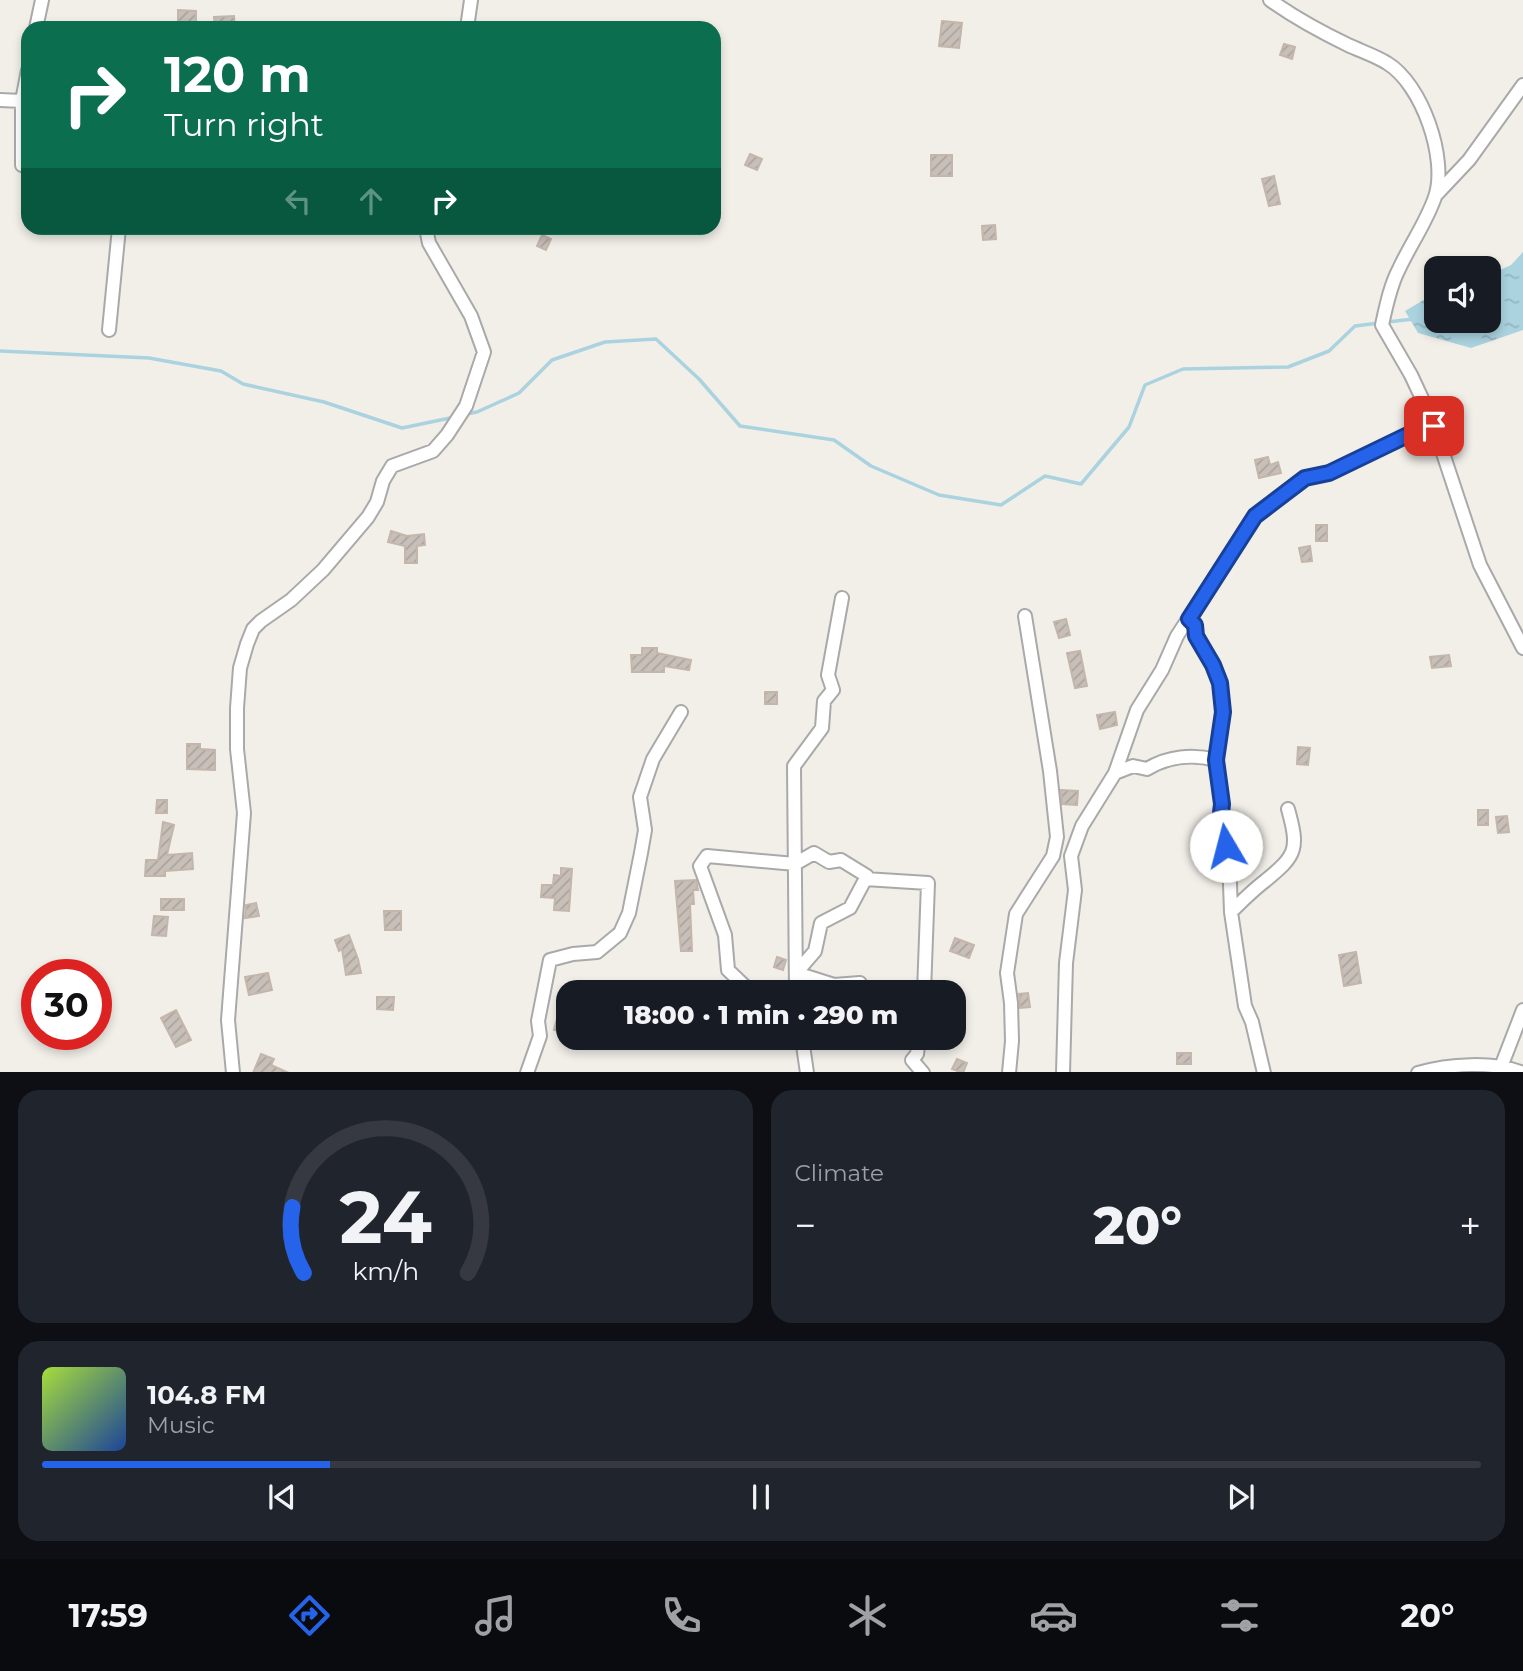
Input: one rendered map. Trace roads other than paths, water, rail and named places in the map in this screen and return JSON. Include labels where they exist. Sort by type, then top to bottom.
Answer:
[{"type":"street","points":[[38,21],[42,0]]},
{"type":"street","points":[[468,21],[471,0]]},
{"type":"street","points":[[1270,0],[1295,19],[1388,64],[1409,83],[1426,117],[1434,140],[1439,169],[1436,195],[1397,271],[1382,325],[1411,374],[1434,426],[1480,565],[1523,648]]},
{"type":"street","points":[[1436,195],[1469,160],[1523,85]]},
{"type":"street","points":[[0,100],[21,101]]},
{"type":"street","points":[[109,330],[118,235]]},
{"type":"street","points":[[233,1072],[228,1020],[244,813],[237,749],[240,668],[253,629],[323,570],[368,517],[392,466],[433,451],[466,406],[484,352],[471,316],[429,243],[427,235]]},
{"type":"street","points":[[1063,1072],[1066,963],[1075,890],[1071,856],[1082,826],[1115,773],[1137,710],[1189,619],[1255,516],[1305,478],[1329,473],[1416,431],[1434,426]]},
{"type":"street","points":[[796,980],[794,766],[822,728],[824,701],[833,690],[828,675],[842,598]]},
{"type":"street","points":[[1009,1072],[1012,1041],[1007,973],[1016,914],[1053,856],[1057,837],[1050,771],[1025,616]]},
{"type":"street","points":[[1189,619],[1195,625],[1196,636],[1220,683],[1223,712],[1216,760],[1222,804],[1219,831],[1229,857],[1231,912],[1245,1006],[1252,1022],[1264,1072]]},
{"type":"street","points":[[527,1072],[540,1035],[538,1021],[550,960],[597,952],[620,933],[625,923],[645,830],[640,797],[653,759],[681,712]]},
{"type":"street","points":[[1115,773],[1133,766],[1147,769],[1157,763],[1185,756],[1216,760]]},
{"type":"street","points":[[1231,912],[1286,865],[1294,846],[1294,831],[1287,809]]},
{"type":"street","points":[[738,980],[728,970],[725,935],[700,866],[707,856],[795,864],[814,853],[830,862],[841,860],[867,876],[850,908],[821,923],[815,951],[796,973]]},
{"type":"street","points":[[865,879],[928,883],[924,980]]},
{"type":"street","points":[[796,973],[818,980]]},
{"type":"street","points":[[1502,1067],[1523,1010]]},
{"type":"street","points":[[804,1050],[807,1072]]},
{"type":"street","points":[[918,1050],[912,1060],[922,1072]]},
{"type":"street","points":[[1419,1072],[1438,1067],[1502,1067],[1520,1072]]},
{"type":"water","points":[[1523,252],[1523,330],[1471,348],[1418,333],[1405,311],[1424,300],[1424,333],[1501,333],[1501,270],[1511,265]]},
{"type":"waterway","points":[[1387,322],[1414,319]]},
{"type":"waterway","points":[[466,414],[477,412],[519,393],[552,360],[605,342],[656,339],[699,379],[740,426],[834,440],[871,466],[939,495],[1001,505],[1045,476],[1081,484],[1129,427],[1145,385],[1183,369],[1288,367],[1329,351],[1355,326],[1379,323]]},
{"type":"waterway","points":[[0,351],[149,358],[221,371],[243,384],[324,402],[402,428],[455,417]]}]
